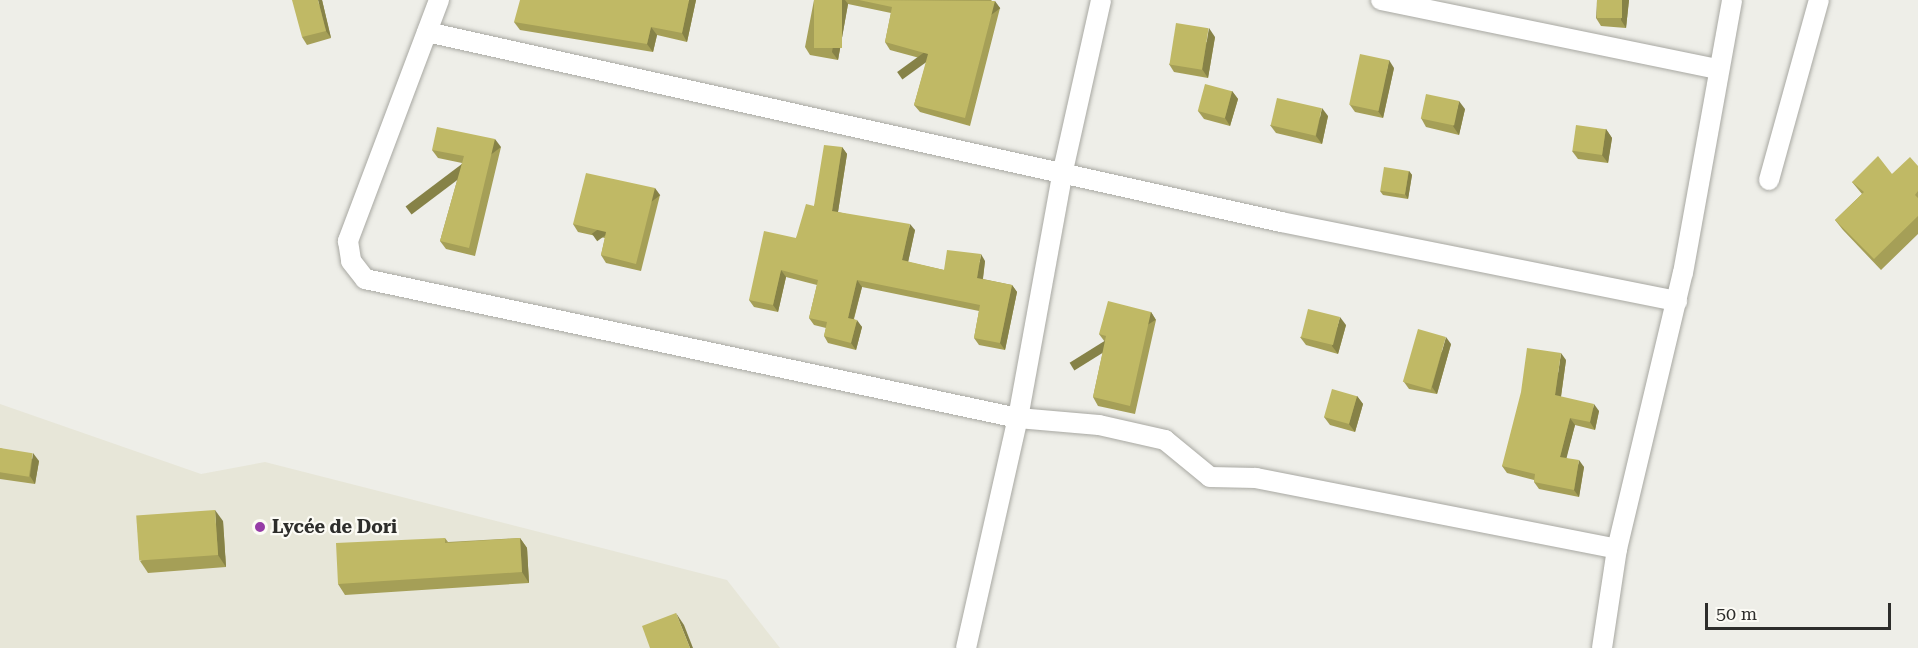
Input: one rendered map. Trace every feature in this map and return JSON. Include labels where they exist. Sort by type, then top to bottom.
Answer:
[{"type":"street","points":[[440,0],[348,241],[351,261],[365,279],[1018,418],[1099,425],[1165,440],[1210,477],[1256,478],[1617,549]]},
{"type":"street","points":[[966,648],[1018,418],[1062,175],[1101,0]]},
{"type":"street","points":[[1381,0],[1717,69]]},
{"type":"street","points":[[1602,648],[1617,549],[1677,301],[1717,69],[1732,0]]},
{"type":"street","points":[[1769,180],[1819,0]]},
{"type":"street","points":[[427,32],[1062,175],[1677,301]]},
{"type":"shaded area","name":"Lycée de Dori","points":[[0,404],[201,474],[265,462],[727,580],[780,648],[0,648]]},
{"type":"building","points":[[292,0],[318,0],[326,31],[302,37]]},
{"type":"building","points":[[520,0],[689,0],[682,33],[651,27],[647,44],[514,22]]},
{"type":"building","points":[[814,0],[842,0],[842,48],[814,48]]},
{"type":"building","points":[[859,0],[995,1],[965,118],[914,105],[928,54],[885,42],[892,7]]},
{"type":"building","points":[[1597,0],[1622,0],[1622,18],[1597,18]]},
{"type":"building","points":[[1176,23],[1209,28],[1202,70],[1169,64]]},
{"type":"building","points":[[1360,54],[1389,60],[1379,111],[1349,105]]},
{"type":"building","points":[[1205,84],[1232,91],[1225,118],[1198,111]]},
{"type":"building","points":[[1426,94],[1459,101],[1454,126],[1421,118]]},
{"type":"building","points":[[1277,98],[1322,108],[1316,136],[1271,125]]},
{"type":"building","points":[[1576,125],[1606,129],[1602,155],[1572,151]]},
{"type":"building","points":[[437,127],[495,139],[469,248],[440,241],[464,156],[432,150]]},
{"type":"building","points":[[824,145],[842,147],[832,211],[910,224],[902,260],[944,270],[947,250],[981,254],[977,278],[1012,285],[1000,343],[974,338],[980,305],[857,280],[848,318],[857,320],[851,343],[824,336],[827,322],[809,318],[818,280],[781,270],[773,305],[749,300],[764,231],[796,238],[806,204],[814,206]]},
{"type":"building","points":[[1878,156],[1892,174],[1910,157],[1918,166],[1918,191],[1915,195],[1918,198],[1918,216],[1874,259],[1835,220],[1864,192],[1852,182]]},
{"type":"building","points":[[1384,167],[1409,171],[1405,195],[1380,191]]},
{"type":"building","points":[[586,173],[655,188],[636,264],[601,255],[606,232],[573,224]]},
{"type":"building","points":[[1108,301],[1151,312],[1130,406],[1093,397],[1106,336],[1099,334]]},
{"type":"building","points":[[1308,309],[1340,317],[1333,345],[1301,337]]},
{"type":"building","points":[[1418,329],[1446,337],[1431,390],[1403,382]]},
{"type":"building","points":[[1527,348],[1561,353],[1555,395],[1594,404],[1590,422],[1570,418],[1560,457],[1579,460],[1574,490],[1534,482],[1535,474],[1502,466],[1521,392]]},
{"type":"building","points":[[1332,389],[1357,396],[1349,424],[1324,417]]},
{"type":"building","points":[[0,448],[33,453],[29,477],[0,472]]},
{"type":"building","points":[[215,510],[218,555],[139,560],[136,516]]},
{"type":"building","points":[[445,538],[445,543],[520,538],[522,572],[338,584],[336,543]]},
{"type":"building","points":[[676,613],[690,648],[650,648],[642,626]]},
{"type":"place","name":"Lycée de Dori","points":[[260,527]]}]
